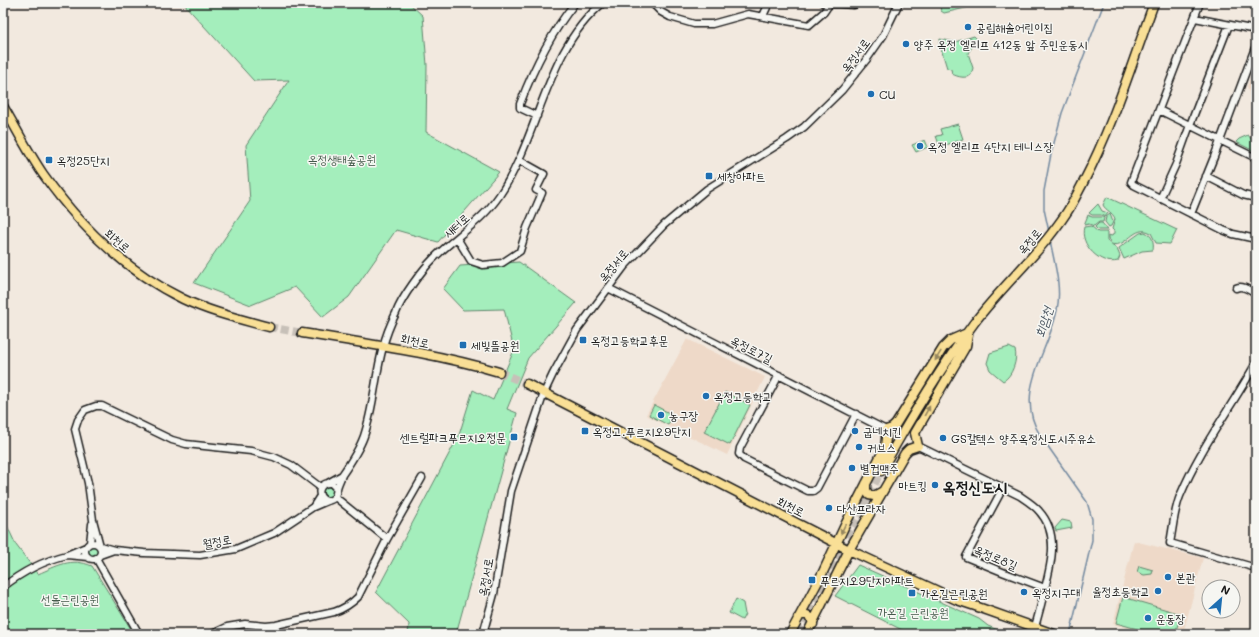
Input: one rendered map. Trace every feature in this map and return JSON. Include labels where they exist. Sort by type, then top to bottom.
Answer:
[{"type":"main road","name":"옥정로","points":[[881,471],[901,434],[968,332],[1050,235],[1068,211],[1095,159],[1120,98],[1154,3]]},
{"type":"main road","name":"회천로","points":[[3,106],[43,173],[56,191],[74,214],[111,251],[140,273],[183,299],[226,316],[269,327]]},
{"type":"main road","points":[[790,634],[823,572],[896,424],[943,348],[951,340],[968,332]]},
{"type":"main road","points":[[808,634],[849,550],[966,346],[968,332]]},
{"type":"main road","name":"회천로","points":[[302,333],[383,346],[455,360],[499,372]]},
{"type":"main road","name":"회천로","points":[[527,384],[849,550],[957,600],[1034,631],[1052,634]]},
{"type":"main road","points":[[885,447],[886,430],[895,426],[896,424]]},
{"type":"main road","points":[[905,453],[918,446],[915,433]]},
{"type":"main road","points":[[867,483],[866,490],[870,495],[874,496],[884,491]]},
{"type":"main road","points":[[798,618],[800,615],[807,615],[811,618],[813,624]]},
{"type":"street","points":[[537,116],[520,108],[520,104],[541,54],[554,32],[575,3]]},
{"type":"street","name":"새터로","points":[[383,346],[396,311],[415,282],[433,259],[484,216],[513,174],[550,81],[566,48],[582,25],[603,3]]},
{"type":"street","points":[[763,16],[769,3]]},
{"type":"street","points":[[655,4],[661,12],[670,17],[694,24],[712,24],[748,14],[809,25],[824,12],[828,3],[854,5],[858,3]]},
{"type":"street","name":"옥정서로","points":[[483,634],[494,594],[511,491],[544,393],[577,330],[624,267],[659,230],[689,203],[707,189],[788,139],[821,112],[842,90],[867,59],[883,36],[899,3]]},
{"type":"street","points":[[1200,3],[1131,180],[1134,185],[1233,234],[1256,239]]},
{"type":"street","points":[[1195,18],[1256,30]]},
{"type":"street","points":[[1160,198],[1176,164],[1228,25]]},
{"type":"street","points":[[1191,214],[1221,140],[1256,45]]},
{"type":"street","points":[[1159,110],[1190,124],[1256,158]]},
{"type":"street","points":[[457,238],[470,261],[483,265],[502,263],[520,251],[527,228],[542,194],[536,190],[544,174],[519,160]]},
{"type":"street","points":[[1206,176],[1243,195],[1256,198]]},
{"type":"street","points":[[1236,288],[1240,286],[1256,294]]},
{"type":"street","name":"옥정로7길","points":[[608,288],[886,430]]},
{"type":"street","points":[[313,507],[337,495],[337,489],[342,475],[357,453],[364,436],[369,417],[383,346]]},
{"type":"street","points":[[1256,363],[1210,438],[1180,497],[1170,544],[1256,568]]},
{"type":"street","points":[[779,375],[740,448],[739,454],[744,459],[808,491],[813,492],[817,488],[856,414]]},
{"type":"street","points":[[98,557],[102,551],[93,520],[88,484],[75,429],[81,413],[96,406],[102,406],[172,440],[186,444],[252,451],[274,457],[291,465],[320,487]]},
{"type":"street","points":[[918,446],[1031,503],[1039,511],[1050,528],[1052,537],[1052,557],[1034,631]]},
{"type":"street","points":[[320,487],[342,475]]},
{"type":"street","points":[[212,634],[227,628],[245,624],[266,626],[276,625],[342,610],[353,602],[358,597],[422,478]]},
{"type":"street","points":[[328,483],[333,484],[337,489]]},
{"type":"street","points":[[313,507],[320,496],[320,487]]},
{"type":"street","name":"옥정로8길","points":[[1003,488],[966,557],[1045,588]]},
{"type":"street","points":[[320,496],[327,501]]},
{"type":"street","points":[[335,497],[388,539]]},
{"type":"street","name":"월정로","points":[[114,550],[200,555],[236,549],[274,533],[313,507]]},
{"type":"street","points":[[88,557],[85,552],[88,545],[93,520]]},
{"type":"street","points":[[3,587],[31,569],[88,545],[96,543],[100,546],[114,550]]},
{"type":"street","points":[[67,555],[98,557],[114,550]]},
{"type":"street","points":[[98,557],[139,634]]},
{"type":"shaded area","points":[[1256,66],[1256,117],[1247,86]]},
{"type":"shaded area","name":"옥정고등학교","points":[[687,339],[765,377],[727,455],[646,415]]},
{"type":"shaded area","name":"율정초등학교","points":[[1134,541],[1203,558],[1183,634],[1148,634],[1113,624]]},
{"type":"green space","name":"옥정생태숲공원","points":[[183,3],[409,3],[423,16],[427,65],[426,132],[499,172],[438,242],[396,230],[349,297],[323,317],[295,287],[251,305],[194,283],[250,201],[246,145],[289,80],[254,81]]},
{"type":"green space","points":[[939,3],[975,3],[974,6],[944,13],[941,11]]},
{"type":"green space","points":[[974,36],[977,39],[968,53],[973,68],[971,75],[962,77],[952,74],[951,69],[947,68],[939,42],[940,39],[955,42]]},
{"type":"green space","points":[[958,124],[963,139],[940,147],[936,136],[942,135],[940,129]]},
{"type":"green space","points":[[1248,135],[1256,145],[1256,152],[1236,142]]},
{"type":"green space","name":"옥정 엘리프 4단지 테니스장","points":[[925,140],[928,147],[916,152],[912,145]]},
{"type":"green space","points":[[1107,197],[1177,230],[1170,244],[1156,243],[1151,233],[1140,231],[1122,243],[1117,245],[1111,244],[1108,235],[1112,236],[1114,233],[1112,229],[1115,219],[1103,205]]},
{"type":"green space","points":[[1098,204],[1102,211],[1108,213],[1105,217],[1101,215],[1092,215],[1089,213]]},
{"type":"green space","points":[[1110,214],[1113,222],[1109,227],[1105,222],[1106,217]]},
{"type":"green space","points":[[1088,215],[1092,217],[1103,217],[1103,222],[1099,222],[1094,226],[1089,224],[1084,225]]},
{"type":"green space","points":[[1099,223],[1102,223],[1108,230],[1098,230],[1095,227]]},
{"type":"green space","points":[[1091,226],[1098,232],[1107,232],[1107,240],[1117,249],[1120,256],[1118,261],[1111,262],[1104,260],[1098,257],[1088,247],[1083,234],[1084,227]]},
{"type":"green space","points":[[1145,232],[1150,235],[1153,250],[1142,251],[1124,259],[1119,248],[1140,233]]},
{"type":"green space","points":[[519,262],[576,303],[528,358],[507,409],[517,413],[456,634],[408,634],[409,624],[376,592],[459,435],[473,390],[493,400],[514,350],[504,309],[463,310],[443,289],[460,266]]},
{"type":"green space","points":[[1009,347],[1015,350],[1016,358],[1012,372],[1003,381],[990,370],[987,363],[990,353]]},
{"type":"green space","points":[[725,392],[750,405],[730,445],[704,432]]},
{"type":"green space","name":"농구장","points":[[654,405],[673,415],[668,425],[649,415]]},
{"type":"green space","points":[[328,486],[332,488],[334,492],[332,496],[328,498],[324,496],[322,492],[324,488]]},
{"type":"green space","name":"선돌근린공원","points":[[3,517],[16,545],[38,574],[71,562],[84,563],[92,566],[134,634],[3,634]]},
{"type":"green space","points":[[1062,520],[1071,522],[1072,528],[1056,531],[1055,528]]},
{"type":"green space","points":[[91,546],[95,546],[97,547],[97,555],[91,556],[88,553],[88,549]]},
{"type":"green space","name":"가온길 근린공원","points":[[858,565],[979,619],[988,626],[1008,634],[910,634],[835,596]]},
{"type":"green space","points":[[1139,566],[1153,570],[1152,574],[1144,575],[1137,572]]},
{"type":"green space","name":"운동장","points":[[1123,597],[1181,614],[1175,634],[1155,634],[1116,623]]},
{"type":"green space","points":[[736,599],[743,603],[745,614],[742,620],[729,613]]},
{"type":"waterway","name":"회암천","points":[[1049,232],[1044,209],[1044,191],[1051,154],[1062,113],[1104,3]]},
{"type":"waterway","name":"회암천","points":[[1050,240],[1059,292],[1057,310],[1053,326],[1035,372],[1031,388],[1030,403],[1033,419],[1040,435],[1087,502],[1092,519],[1092,540],[1070,634]]},
{"type":"tunnel","points":[[269,327],[302,333]]},
{"type":"tunnel","points":[[499,372],[527,384]]},
{"type":"tunnel","points":[[799,634],[881,471]]},
{"type":"place","name":"공립해솔어린이집","points":[[968,27]]},
{"type":"place","name":"양주 옥정 엘리프 412동 앞 주민운동시","points":[[906,44]]},
{"type":"place","name":"CU","points":[[871,94]]},
{"type":"place","name":"옥정 엘리프 4단지 테니스장","points":[[920,146]]},
{"type":"place","name":"옥정25단지","points":[[49,160]]},
{"type":"place","name":"세창아파트","points":[[709,176]]},
{"type":"place","name":"옥정고등학교후문","points":[[583,340]]},
{"type":"place","name":"세빛뜰공원","points":[[463,345]]},
{"type":"place","name":"옥정고등학교","points":[[706,396]]},
{"type":"place","name":"농구장","points":[[661,415]]},
{"type":"place","name":"옥정고.푸르지오9단지","points":[[585,431]]},
{"type":"place","name":"굽네치킨","points":[[855,431]]},
{"type":"place","name":"센트럴파크푸르지오정문","points":[[514,437]]},
{"type":"place","name":"GS칼텍스 양주옥정신도시주유소","points":[[943,438]]},
{"type":"place","name":"커브스","points":[[859,447]]},
{"type":"place","name":"별컵맥주","points":[[852,468]]},
{"type":"place","name":"마트킹","points":[[935,485]]},
{"type":"place","name":"다산프라자","points":[[829,508]]},
{"type":"place","name":"본관","points":[[1168,577]]},
{"type":"place","name":"푸르지오9단지아파트","points":[[812,580]]},
{"type":"place","name":"율정초등학교","points":[[1158,591]]},
{"type":"place","name":"옥정지구대","points":[[1024,592]]},
{"type":"place","name":"가온길근린공원","points":[[912,593]]},
{"type":"place","name":"운동장","points":[[1148,618]]},
{"type":"district","name":"옥정신도시","points":[[975,486]]}]
